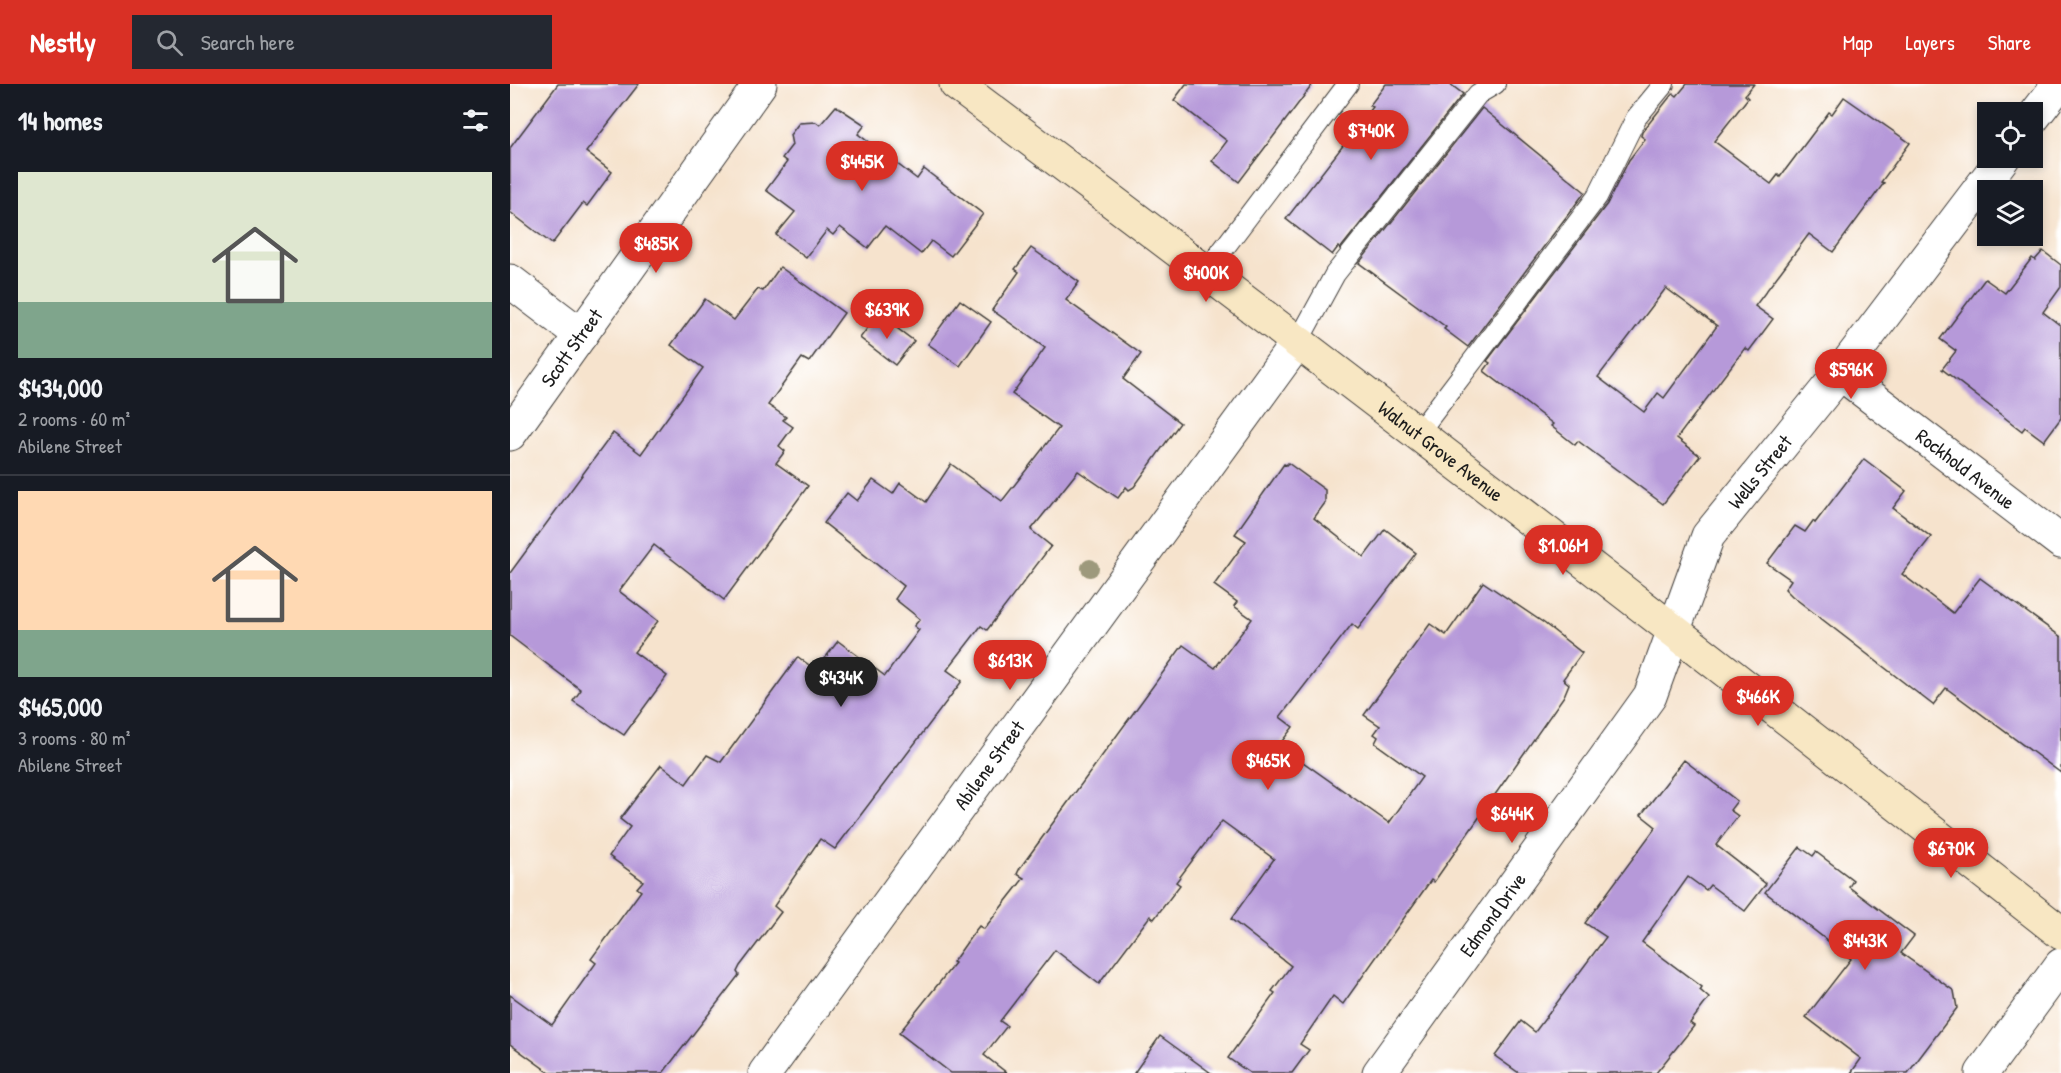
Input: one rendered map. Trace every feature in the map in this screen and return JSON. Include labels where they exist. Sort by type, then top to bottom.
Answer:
[{"type":"main road","name":"Walnut Grove Avenue","points":[[957,84],[1299,340],[1674,629],[2061,933]]},
{"type":"street","name":"Scott Street","points":[[510,434],[760,84]]},
{"type":"street","points":[[2043,105],[2059,84]]},
{"type":"street","name":"Wells Street","points":[[1674,629],[1708,536],[1840,373],[1995,168]]},
{"type":"street","points":[[510,281],[581,335]]},
{"type":"street","name":"Abilene Street","points":[[765,1073],[1299,340]]},
{"type":"street","name":"Rockhold Avenue","points":[[1840,373],[2061,542]]},
{"type":"street","name":"Edmond Drive","points":[[1379,1073],[1650,696],[1674,629]]},
{"type":"street","points":[[1982,1073],[2061,965]]},
{"type":"lane","points":[[1206,272],[1348,84]]},
{"type":"lane","points":[[1299,340],[1335,274],[1479,94],[1495,84]]},
{"type":"lane","points":[[1418,433],[1597,197],[1636,118],[1664,84]]},
{"type":"building","points":[[558,84],[639,84],[586,152],[612,172],[587,206],[583,203],[552,244],[510,212],[510,148]]},
{"type":"building","points":[[1186,84],[1313,84],[1239,182],[1212,161],[1227,141],[1174,100]]},
{"type":"building","points":[[1386,84],[1450,84],[1463,94],[1340,249],[1338,247],[1332,255],[1286,219],[1373,107],[1370,105]]},
{"type":"building","points":[[1687,84],[1754,84],[1745,95],[1748,98],[1714,141],[1771,184],[1778,175],[1780,177],[1829,112],[1832,114],[1844,97],[1910,143],[1881,182],[1884,183],[1833,252],[1809,234],[1755,306],[1773,319],[1749,351],[1745,348],[1677,438],[1700,456],[1663,504],[1578,441],[1575,445],[1551,426],[1553,424],[1484,371],[1490,363],[1487,361],[1607,204],[1629,160],[1645,139],[1641,136],[1642,132],[1673,93],[1677,96]],"holes":[[[1666,288],[1717,326],[1664,398],[1658,393],[1644,412],[1598,377]]]},
{"type":"building","points":[[836,106],[865,125],[858,134],[917,179],[924,169],[983,214],[951,256],[931,241],[921,254],[885,226],[868,248],[840,227],[833,235],[827,230],[806,258],[776,235],[795,212],[766,190],[787,162],[782,158],[792,145],[790,135],[799,123],[816,122],[820,125]]},
{"type":"building","points":[[1482,108],[1585,192],[1468,347],[1444,329],[1446,327],[1359,263]]},
{"type":"building","points":[[1031,248],[1079,282],[1066,300],[1141,354],[1123,379],[1180,423],[1134,487],[1129,490],[1126,487],[1118,498],[1078,471],[1031,530],[1051,546],[987,630],[981,626],[947,670],[962,681],[835,849],[820,839],[774,906],[781,912],[740,966],[737,972],[739,975],[663,1073],[550,1073],[510,1044],[510,995],[552,1025],[596,963],[591,959],[641,891],[637,888],[643,881],[609,856],[630,827],[620,819],[661,765],[686,784],[707,755],[721,762],[798,657],[816,670],[838,641],[885,676],[919,630],[914,626],[920,619],[895,599],[904,586],[824,523],[847,493],[857,501],[873,480],[893,494],[900,483],[926,502],[951,464],[1002,501],[1059,428],[1012,394],[1045,348],[992,310],[1019,272],[1015,269]]},
{"type":"building","points":[[2043,251],[2061,265],[2061,287],[2043,312],[2061,326],[2061,418],[2044,441],[2025,427],[2022,431],[1942,369],[1956,351],[1940,339],[1985,279],[2005,293],[2032,258],[2035,260]]},
{"type":"building","points":[[780,267],[844,313],[809,362],[802,358],[768,405],[786,417],[783,420],[793,427],[779,446],[785,451],[776,463],[808,486],[724,600],[654,545],[619,591],[658,621],[634,652],[667,676],[624,735],[573,701],[581,690],[510,636],[510,573],[613,433],[641,454],[703,368],[671,345],[705,299],[734,320],[758,289],[763,291]]},
{"type":"building","points":[[960,300],[991,322],[960,366],[928,344]]},
{"type":"building","points":[[878,314],[914,341],[895,365],[860,338]]},
{"type":"building","points":[[1864,459],[1906,491],[1893,508],[1931,537],[1902,574],[1953,613],[1980,578],[2061,637],[2061,773],[1946,688],[1933,705],[1792,596],[1785,589],[1791,580],[1767,563],[1795,526],[1805,532],[1813,521],[1815,523]]},
{"type":"building","points":[[1288,463],[1325,490],[1325,503],[1314,518],[1364,557],[1385,529],[1416,553],[1358,629],[1352,624],[1280,717],[1293,727],[1279,745],[1389,823],[1422,777],[1375,743],[1378,737],[1374,734],[1380,726],[1364,715],[1430,624],[1446,635],[1483,582],[1544,623],[1582,653],[1563,679],[1569,684],[1564,696],[1434,882],[1431,880],[1343,1004],[1333,996],[1300,1044],[1309,1050],[1292,1073],[1250,1073],[1228,1058],[1275,993],[1272,991],[1291,966],[1231,919],[1274,859],[1222,821],[1176,882],[1180,885],[1154,919],[1150,916],[1099,984],[1055,950],[1000,1021],[1007,1026],[984,1055],[1007,1073],[951,1073],[899,1033],[955,963],[953,962],[979,926],[984,929],[1024,878],[1017,874],[1020,868],[1183,645],[1215,668],[1252,619],[1234,606],[1237,602],[1214,585],[1246,541],[1235,534],[1284,464]]},
{"type":"building","points":[[1684,760],[1737,801],[1730,810],[1738,816],[1716,845],[1766,884],[1745,911],[1710,885],[1706,890],[1688,877],[1642,942],[1702,987],[1700,990],[1709,998],[1690,1023],[1694,1026],[1656,1073],[1519,1073],[1495,1056],[1521,1021],[1535,1032],[1606,937],[1585,923],[1656,827],[1641,815]]},
{"type":"building","points":[[1800,847],[1813,856],[1816,852],[1853,880],[1849,887],[1914,936],[1901,953],[1954,991],[1957,1008],[1908,1073],[1851,1073],[1861,1059],[1806,1017],[1851,959],[1765,892]]},
{"type":"building","points":[[1160,1036],[1211,1073],[1134,1073]]}]
